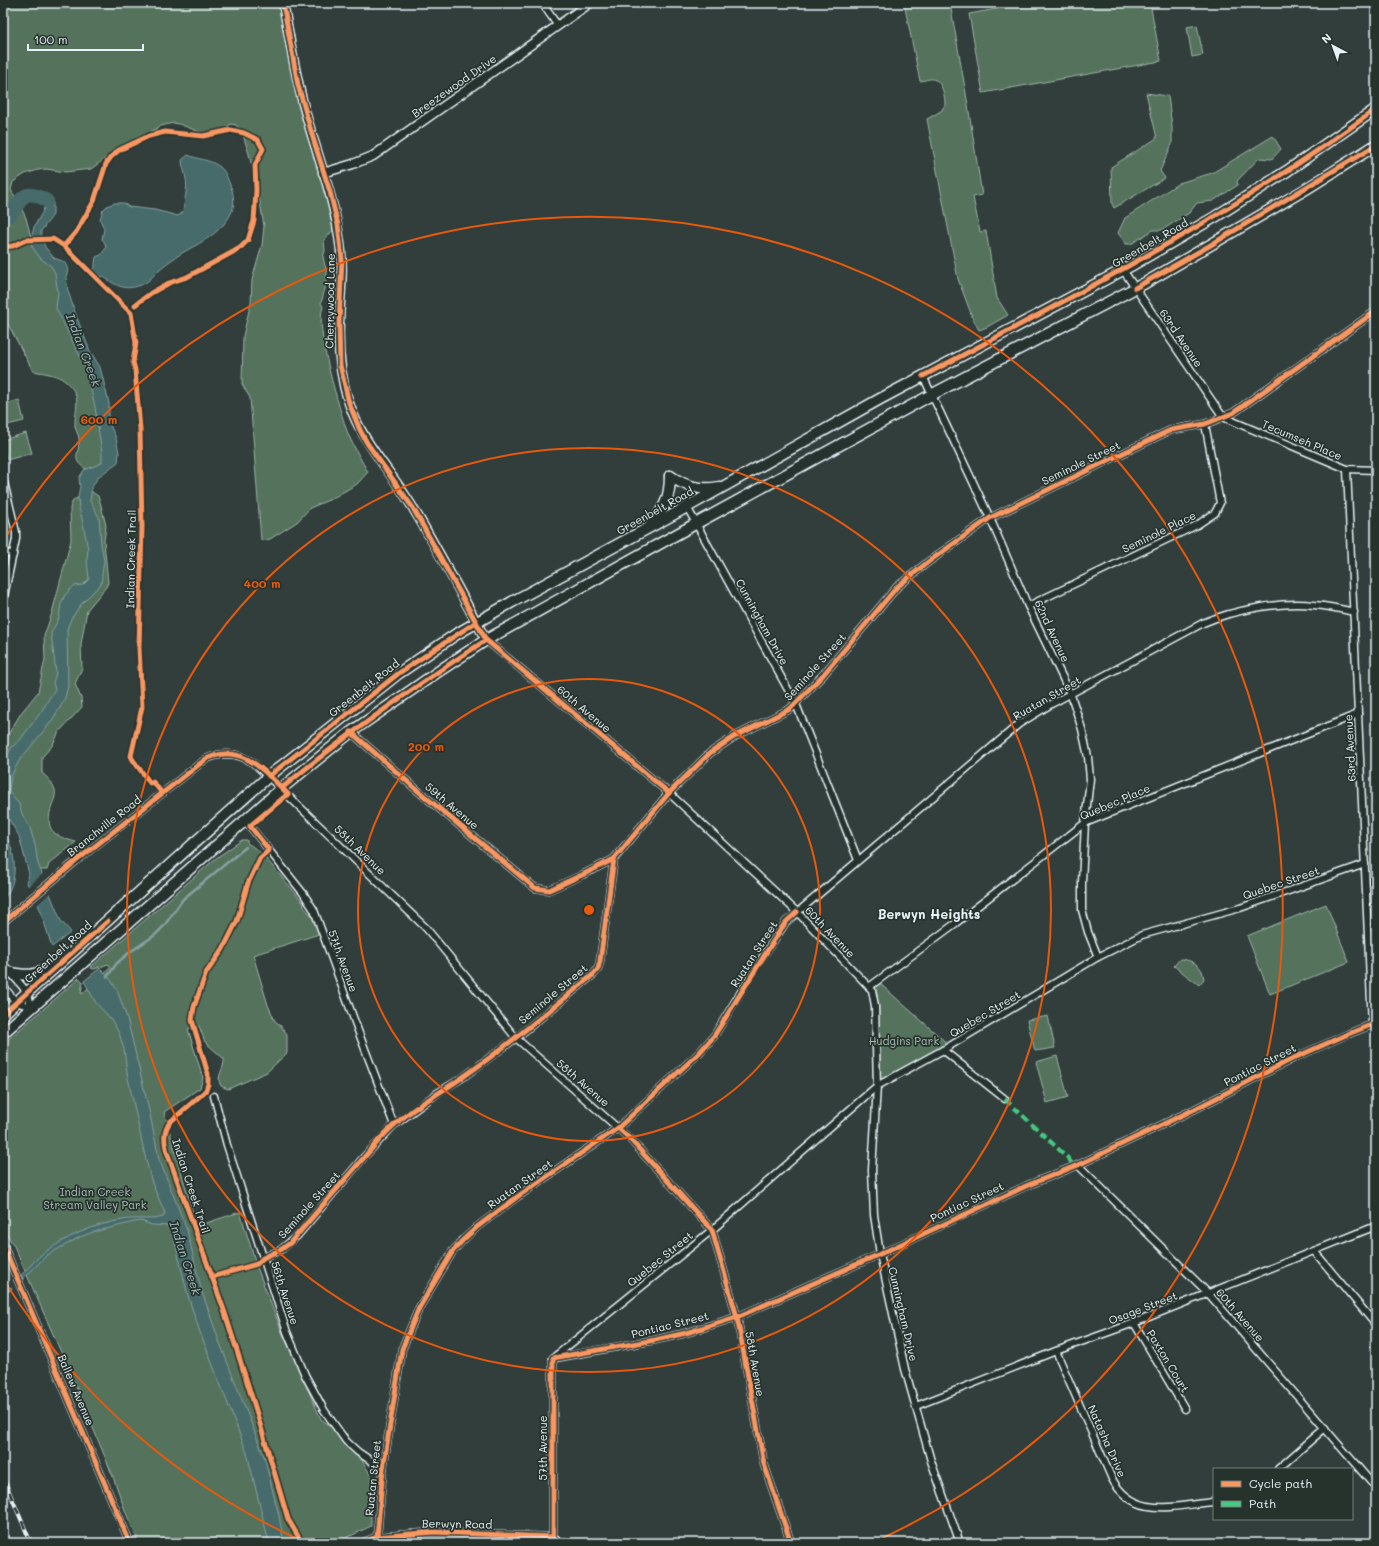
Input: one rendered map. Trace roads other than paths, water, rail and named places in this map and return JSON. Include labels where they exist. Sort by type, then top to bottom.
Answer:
[{"type":"main road","name":"Greenbelt Road","points":[[3,1014],[269,776],[398,673],[476,622],[647,530],[923,376],[1122,270],[1228,209],[1287,171],[1376,109]]},
{"type":"main road","points":[[3,1032],[282,788],[351,732],[420,683],[486,640],[696,523],[933,394],[1193,256],[1376,145]]},
{"type":"main road","points":[[1343,166],[1364,155],[1376,152]]},
{"type":"main road","points":[[647,530],[664,507],[669,496],[670,476],[695,488],[706,489],[726,486]]},
{"type":"main road","points":[[6,968],[19,974],[32,975],[55,968]]},
{"type":"street","name":"Cherrywood Lane","points":[[283,3],[298,85],[323,173],[334,204],[341,245],[342,259],[339,349],[342,372],[349,403],[367,443],[413,508],[486,640]]},
{"type":"street","points":[[542,3],[558,26]]},
{"type":"street","name":"Breezewood Drive","points":[[323,173],[353,164],[372,156],[590,3]]},
{"type":"street","name":"63rd Avenue","points":[[1122,270],[1223,417]]},
{"type":"street","name":"Seminole Street","points":[[263,1258],[282,1249],[297,1236],[380,1139],[394,1125],[439,1092],[462,1078],[516,1038],[594,974],[598,969],[600,961],[614,858],[669,793],[717,747],[790,709],[796,704],[823,675],[897,588],[922,566],[990,518],[1171,430],[1204,424],[1223,417],[1245,404],[1376,311]]},
{"type":"street","name":"62nd Avenue","points":[[923,376],[933,394],[990,518],[1028,606],[1071,695],[1082,729],[1090,767],[1085,823],[1082,910],[1088,932],[1098,957]]},
{"type":"street","name":"Tecumseh Place","points":[[1223,417],[1347,469],[1376,470]]},
{"type":"street","name":"Seminole Place","points":[[1028,606],[1197,525],[1215,513],[1220,503],[1204,424]]},
{"type":"street","name":"63rd Avenue","points":[[1347,469],[1365,864],[1374,1024]]},
{"type":"street","points":[[3,478],[16,524],[16,539],[3,601]]},
{"type":"street","name":"Cunningham Drive","points":[[687,507],[796,704],[858,860]]},
{"type":"street","points":[[3,552],[13,555]]},
{"type":"street","name":"Ruatan Street","points":[[377,1538],[383,1469],[402,1349],[419,1308],[453,1251],[477,1228],[517,1197],[618,1128],[699,1053],[714,1036],[781,929],[797,912],[1019,724],[1053,703],[1071,695],[1203,623],[1219,616],[1292,604],[1331,607],[1354,612]]},
{"type":"street","name":"60th Avenue","points":[[486,640],[669,793],[797,912],[869,987]]},
{"type":"street","name":"Quebec Place","points":[[869,987],[956,923],[1085,823],[1358,714]]},
{"type":"street","name":"59th Avenue","points":[[351,732],[530,886],[542,890],[549,890],[614,858]]},
{"type":"street","name":"Branchville Road","points":[[3,922],[51,881],[206,759],[219,754],[239,755],[252,762],[282,788]]},
{"type":"street","name":"58th Avenue","points":[[282,788],[426,928],[516,1038],[629,1138],[712,1230],[737,1317],[764,1464],[791,1543]]},
{"type":"street","name":"57th Avenue","points":[[245,820],[310,903],[394,1125]]},
{"type":"street","name":"Quebec Street","points":[[553,1358],[712,1230],[877,1086],[943,1050],[1098,957],[1142,935],[1240,908],[1365,864]]},
{"type":"street","points":[[3,986],[16,1002],[31,1007],[28,992],[6,968]]},
{"type":"street","name":"Cunningham Drive","points":[[869,987],[874,994],[875,1006],[877,1086],[872,1170],[874,1215],[880,1254],[899,1345],[932,1461],[960,1543]]},
{"type":"street","name":"Pontiac Street","points":[[553,1358],[649,1341],[737,1317],[880,1254],[1026,1186],[1078,1164],[1201,1106],[1294,1058],[1374,1024]]},
{"type":"street","points":[[943,1050],[1005,1099]]},
{"type":"street","name":"56th Avenue","points":[[214,1096],[227,1145],[287,1332],[315,1395],[346,1441],[358,1452],[383,1469]]},
{"type":"street","name":"60th Avenue","points":[[1078,1164],[1208,1294],[1376,1488]]},
{"type":"street","name":"Osage Street","points":[[916,1406],[1056,1351],[1134,1323],[1376,1226]]},
{"type":"street","name":"Ballew Avenue","points":[[3,1245],[130,1543]]},
{"type":"street","points":[[1314,1250],[1376,1325]]},
{"type":"street","name":"Paxton Court","points":[[1134,1323],[1186,1409]]},
{"type":"street","name":"Natasha Drive","points":[[1056,1351],[1112,1479],[1122,1493],[1131,1501],[1150,1507],[1187,1506],[1213,1502]]},
{"type":"street","name":"57th Avenue","points":[[553,1358],[553,1537]]},
{"type":"street","points":[[1279,1468],[1325,1428]]},
{"type":"street","name":"Berwyn Road","points":[[362,1543],[377,1538],[434,1532],[553,1537],[563,1543]]},
{"type":"water","points":[[188,155],[214,163],[224,171],[231,188],[234,201],[228,219],[212,235],[169,262],[144,284],[127,288],[119,286],[102,276],[95,279],[91,278],[89,276],[91,271],[95,268],[96,257],[101,255],[106,248],[102,239],[104,229],[100,219],[103,210],[107,206],[114,203],[123,203],[129,207],[155,210],[178,216],[183,212],[187,187],[182,160]]},
{"type":"water","points":[[30,190],[48,194],[53,199],[53,215],[41,231],[41,236],[45,247],[54,258],[65,262],[68,270],[66,277],[68,291],[90,351],[100,367],[109,403],[109,423],[116,438],[119,453],[118,462],[98,477],[92,487],[90,501],[99,517],[104,561],[101,584],[82,603],[71,619],[67,629],[68,686],[64,701],[51,722],[19,761],[11,776],[9,790],[11,795],[19,804],[22,814],[30,828],[38,864],[61,921],[71,932],[52,947],[40,909],[27,883],[29,874],[19,836],[8,818],[3,806],[3,763],[12,747],[20,740],[41,712],[55,689],[53,683],[56,673],[51,633],[59,618],[61,604],[65,595],[74,586],[83,585],[89,579],[87,560],[88,549],[79,509],[79,478],[84,470],[102,463],[102,453],[95,407],[86,368],[56,308],[58,293],[55,273],[51,266],[40,258],[31,243],[34,227],[45,205],[42,202],[30,199]]},
{"type":"water","points":[[3,832],[8,839],[11,848],[14,876],[12,885],[3,899]]},
{"type":"water","name":"Indian Creek","points":[[100,968],[108,976],[117,990],[127,1018],[159,1159],[187,1230],[201,1289],[219,1341],[264,1456],[284,1543],[269,1543],[247,1453],[200,1332],[188,1296],[170,1226],[152,1225],[141,1221],[93,1232],[80,1237],[47,1255],[23,1279],[21,1275],[50,1248],[80,1232],[112,1222],[128,1219],[163,1217],[165,1213],[152,1183],[145,1156],[127,1073],[124,1049],[119,1033],[111,1019],[96,1003],[84,981]]},
{"type":"waterway","name":"Indian Creek","points":[[3,218],[10,214],[25,196],[37,196],[47,201]]},
{"type":"waterway","points":[[107,977],[117,963],[155,935],[164,926],[183,899],[246,847]]},
{"type":"waterway","points":[[3,1295],[11,1288]]},
{"type":"railway","points":[[3,1477],[31,1543]]},
{"type":"railway","points":[[3,1538],[5,1543]]},
{"type":"district","name":"Berwyn Heights","points":[[929,914]]},
{"type":"park label","name":"Hudgins Park","points":[[904,1041]]},
{"type":"park label","name":"Indian Creek Stream Valley Park","points":[[95,1198]]}]
